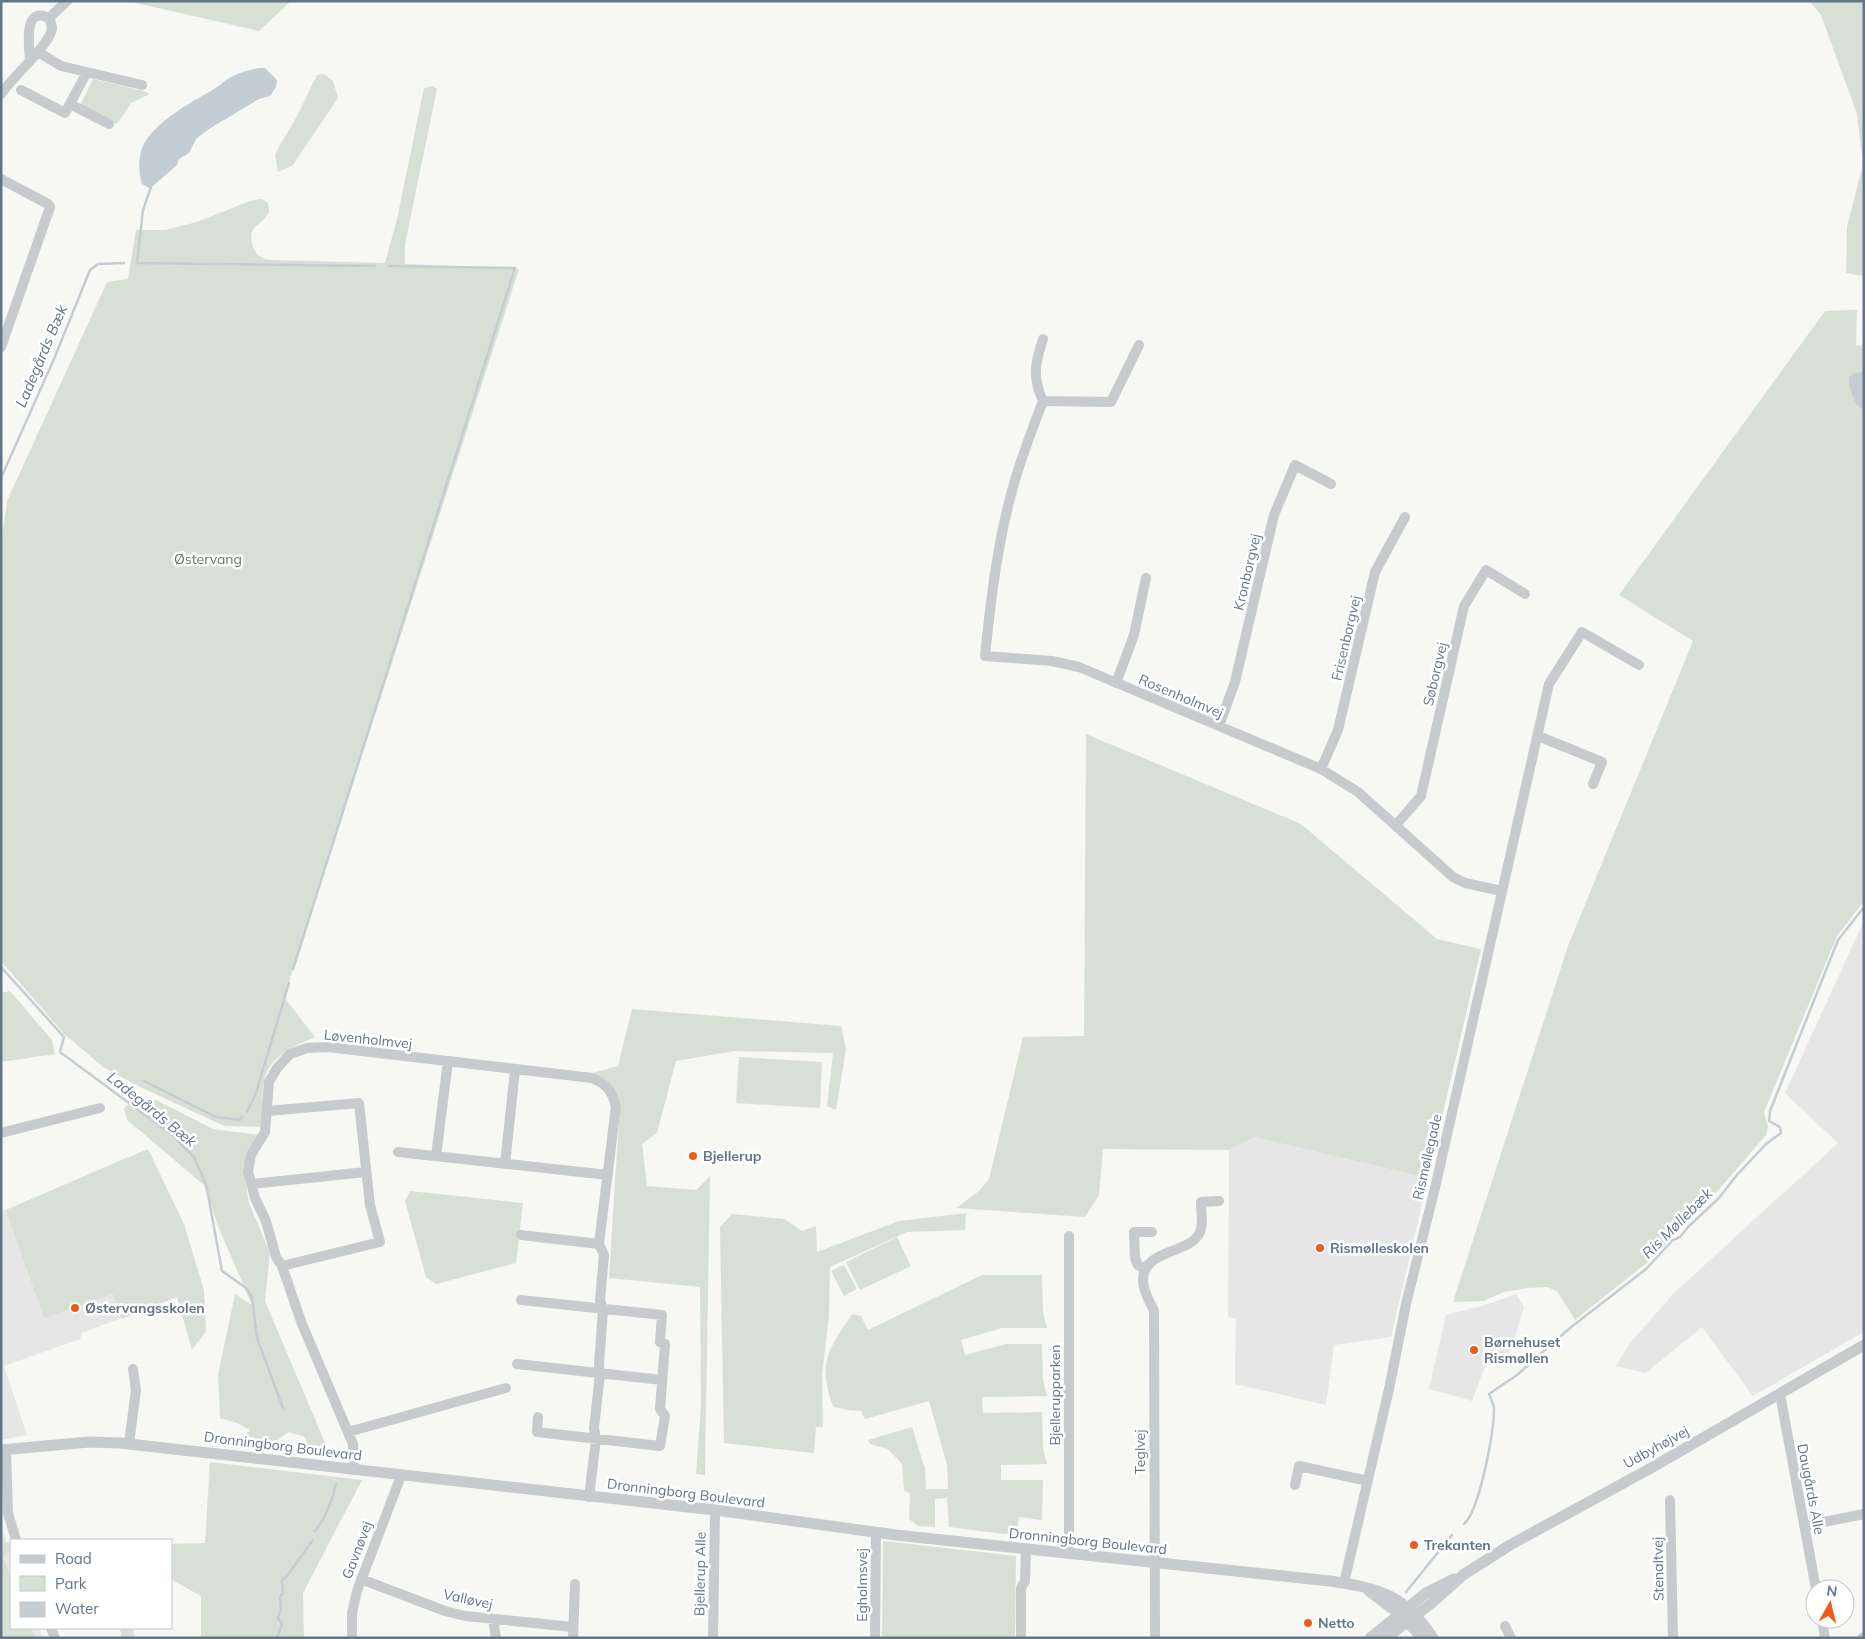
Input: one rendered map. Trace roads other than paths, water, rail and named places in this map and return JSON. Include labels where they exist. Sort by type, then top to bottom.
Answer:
[{"type":"street","points":[[49,18],[67,1]]},
{"type":"street","points":[[1,94],[38,52],[51,31],[52,24],[49,18],[36,17],[30,24],[28,29],[30,60]]},
{"type":"street","points":[[38,52],[62,66],[142,85]]},
{"type":"street","points":[[21,90],[65,113],[87,72]]},
{"type":"street","points":[[70,104],[109,124]]},
{"type":"street","points":[[1,179],[48,204],[50,207],[1,347]]},
{"type":"street","points":[[1043,339],[1035,361],[1037,388],[1043,401],[1110,402],[1139,345]]},
{"type":"street","name":"Rosenholmvej","points":[[1043,401],[1015,480],[1001,534],[992,588],[985,656],[1052,661],[1080,667],[1321,769],[1358,792],[1453,877],[1465,883],[1502,892]]},
{"type":"street","name":"Kronborgvej","points":[[1219,726],[1235,682],[1274,515],[1295,465],[1331,484]]},
{"type":"street","name":"Frisenborgvej","points":[[1321,769],[1338,730],[1375,572],[1405,517]]},
{"type":"street","name":"Søborgvej","points":[[1396,824],[1421,796],[1464,606],[1486,570],[1525,594]]},
{"type":"street","points":[[1116,683],[1134,635],[1146,578]]},
{"type":"street","name":"Rismøllegade","points":[[1344,1583],[1406,1304],[1435,1188],[1549,684],[1582,632],[1639,665]]},
{"type":"street","points":[[1538,736],[1602,762],[1593,784]]},
{"type":"street","name":"Løvenholmvej","points":[[354,1470],[353,1444],[302,1324],[282,1266],[276,1257],[266,1221],[255,1198],[248,1171],[251,1155],[265,1132],[269,1082],[277,1068],[290,1054],[307,1048],[328,1047],[592,1078],[603,1083],[612,1092],[616,1106],[599,1244],[604,1255],[600,1300],[603,1310],[598,1364],[600,1374],[594,1428],[596,1439],[589,1497]]},
{"type":"street","points":[[436,1156],[448,1061]]},
{"type":"street","points":[[505,1164],[515,1070]]},
{"type":"street","points":[[268,1111],[359,1103],[370,1205],[380,1242],[282,1266]]},
{"type":"street","points":[[1,1133],[100,1108]]},
{"type":"street","points":[[398,1152],[608,1175]]},
{"type":"street","points":[[251,1184],[366,1172]]},
{"type":"street","points":[[1145,1269],[1154,1259],[1194,1240],[1201,1230],[1201,1202],[1219,1201]]},
{"type":"street","name":"Teglvej","points":[[1152,1232],[1134,1232],[1134,1258],[1138,1265],[1145,1269],[1143,1280],[1154,1311],[1155,1638]]},
{"type":"street","points":[[521,1235],[599,1244]]},
{"type":"street","name":"Bjellerupparken","points":[[1069,1236],[1069,1554]]},
{"type":"street","points":[[521,1300],[662,1315],[660,1342],[665,1344],[660,1409],[665,1416],[660,1446],[537,1432],[538,1417]]},
{"type":"street","name":"Udbyhøjvej","points":[[1386,1638],[1439,1585],[1462,1575],[1510,1545],[1651,1468],[1864,1345]]},
{"type":"street","points":[[517,1364],[662,1380]]},
{"type":"street","points":[[129,1444],[136,1390],[132,1369]]},
{"type":"street","points":[[348,1432],[506,1388]]},
{"type":"street","name":"Daugårds Alle","points":[[1780,1394],[1814,1579]]},
{"type":"street","name":"Dronningborg Boulevard","points":[[4,1449],[89,1442],[129,1444],[715,1510],[876,1532],[1344,1583],[1366,1589],[1408,1614]]},
{"type":"street","points":[[4,1449],[8,1513],[16,1539]]},
{"type":"street","points":[[1295,1485],[1299,1466],[1368,1481]]},
{"type":"street","name":"Gavnøvej","points":[[352,1638],[352,1613],[361,1578],[401,1476]]},
{"type":"street","name":"Stenaltvej","points":[[1670,1500],[1673,1638]]},
{"type":"street","name":"Bjellerup Alle","points":[[713,1638],[715,1510]]},
{"type":"street","points":[[1804,1526],[1864,1514]]},
{"type":"street","name":"Egholmsvej","points":[[875,1638],[876,1532]]},
{"type":"street","points":[[1021,1638],[1021,1588],[1025,1581],[1026,1549]]},
{"type":"street","name":"Valløvej","points":[[361,1578],[445,1611],[465,1616],[573,1633]]},
{"type":"street","points":[[573,1633],[575,1584]]},
{"type":"street","points":[[1408,1614],[1423,1638]]},
{"type":"street","points":[[1408,1614],[1433,1638]]},
{"type":"street","name":"Udbyhøjvej","points":[[1370,1638],[1408,1614]]},
{"type":"street","points":[[492,1619],[496,1638]]},
{"type":"street","points":[[1505,1626],[1511,1638]]},
{"type":"water","points":[[265,68],[277,80],[276,87],[270,96],[259,99],[196,139],[189,153],[179,159],[177,165],[153,186],[149,188],[142,184],[139,168],[141,152],[145,142],[158,127],[175,113],[230,78],[242,72]]},
{"type":"water","points":[[1864,372],[1864,410],[1854,400],[1849,377],[1854,373]]},
{"type":"waterway","points":[[151,187],[143,210],[137,263],[375,266]]},
{"type":"waterway","name":"Ladegårds Bæk","points":[[1,478],[54,359],[90,270],[98,264],[124,263]]},
{"type":"waterway","points":[[293,969],[515,268],[389,266]]},
{"type":"waterway","name":"Ris Møllebæk","points":[[1464,1524],[1470,1516],[1481,1487],[1489,1451],[1494,1408],[1489,1394],[1517,1375],[1570,1328],[1646,1269],[1673,1240],[1680,1237],[1719,1198],[1736,1176],[1766,1144],[1781,1133],[1780,1127],[1769,1121],[1770,1111],[1838,940],[1864,907]]},
{"type":"waterway","name":"Ladegårds Bæk","points":[[1,967],[64,1037],[60,1052],[171,1134],[194,1157],[206,1184],[222,1271],[246,1288],[252,1297],[257,1338],[283,1408]]},
{"type":"waterway","points":[[247,1112],[255,1096],[289,983]]},
{"type":"waterway","points":[[144,1081],[216,1117],[240,1120],[242,1117]]},
{"type":"waterway","name":"Ladegårds Bæk","points":[[315,1531],[328,1509],[336,1484]]},
{"type":"waterway","name":"Ris Møllebæk","points":[[1406,1592],[1452,1535]]},
{"type":"waterway","name":"Ladegårds Bæk","points":[[277,1638],[282,1624],[278,1618],[281,1609],[280,1597],[283,1593],[282,1580],[287,1576],[313,1540]]},
{"type":"place","name":"Bjellerup","points":[[693,1156]]},
{"type":"place","name":"Rismølleskolen","points":[[1320,1248]]},
{"type":"place","name":"Østervangsskolen","points":[[75,1308]]},
{"type":"place","name":"Børnehuset Rismøllen","points":[[1474,1350]]},
{"type":"place","name":"Trekanten","points":[[1414,1545]]},
{"type":"place","name":"Netto","points":[[1308,1623]]},
{"type":"park label","name":"Østervang","points":[[208,559]]}]
